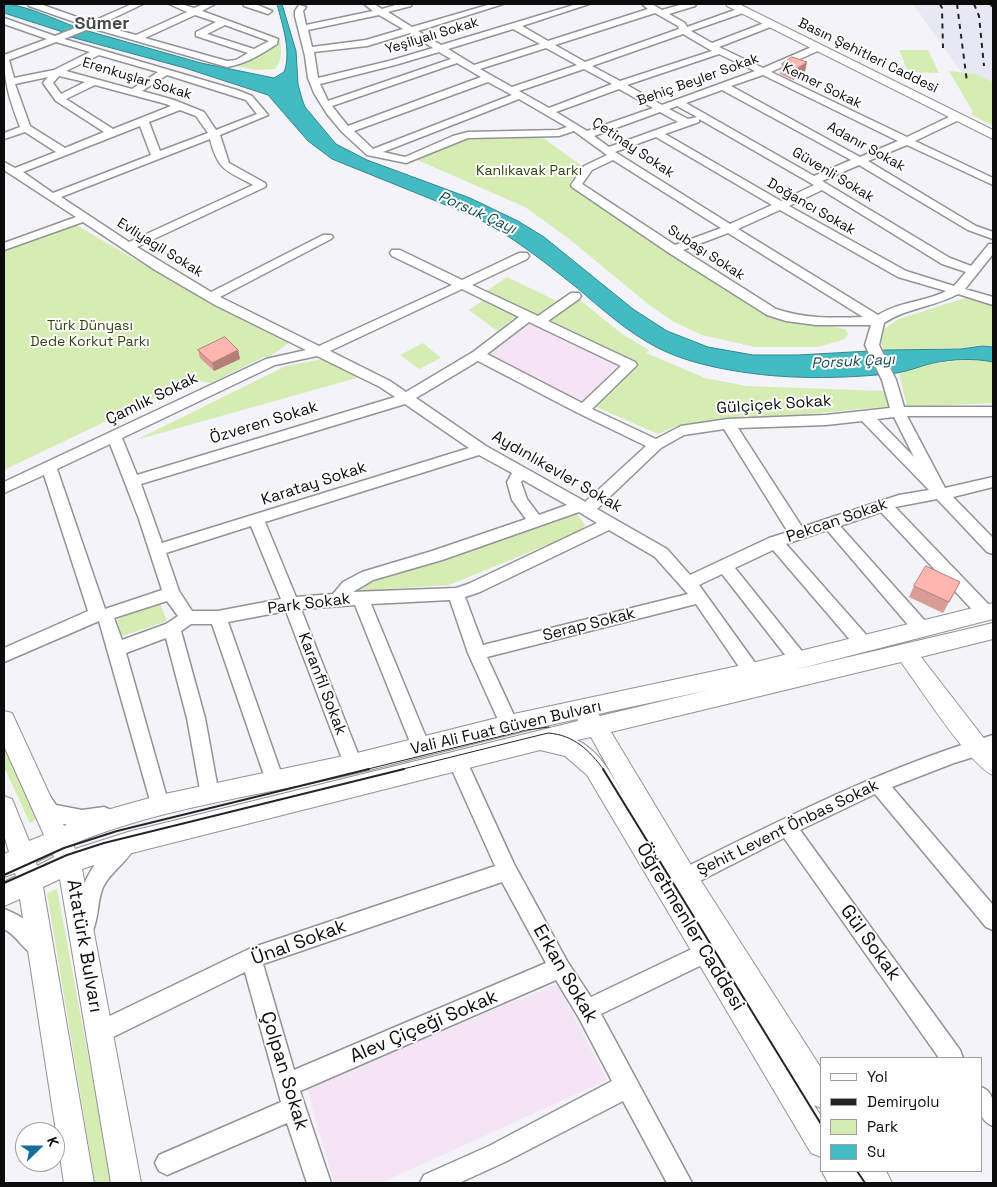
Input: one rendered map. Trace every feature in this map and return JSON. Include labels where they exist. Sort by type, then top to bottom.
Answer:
[{"type":"main road","name":"Basın Şehitleri Caddesi","points":[[731,4],[993,135]]},
{"type":"main road","name":"Vali Ali Fuat Güven Bulvarı","points":[[19,867],[69,862],[128,843],[536,741],[586,718],[921,628],[991,618]]},
{"type":"main road","name":"Vali Ali Fuat Güven Bulvarı","points":[[19,867],[59,839],[93,825],[150,808],[353,764],[509,724],[586,718],[906,653],[991,618]]},
{"type":"main road","points":[[906,653],[985,745],[993,765]]},
{"type":"main road","points":[[585,758],[576,738],[586,718]]},
{"type":"main road","name":"Öğretmenler Caddesi","points":[[586,718],[820,1092]]},
{"type":"main road","name":"Atatürk Bulvarı","points":[[4,720],[34,790],[69,862],[126,1183]]},
{"type":"main road","name":"Öğretmenler Caddesi","points":[[536,741],[560,742],[577,750],[600,777],[820,1141]]},
{"type":"main road","points":[[4,806],[40,952],[79,1183]]},
{"type":"main road","points":[[4,894],[19,867]]},
{"type":"main road","points":[[839,1172],[845,1183]]},
{"type":"main road","points":[[870,1172],[876,1183]]},
{"type":"street","points":[[32,4],[86,27],[137,38],[227,64],[239,62],[274,42],[273,39],[173,4]]},
{"type":"street","points":[[64,152],[26,128],[8,97],[10,82],[4,59],[86,27],[138,4]]},
{"type":"street","points":[[137,38],[211,4]]},
{"type":"street","points":[[247,4],[268,11]]},
{"type":"street","name":"Çetinay Sokak","points":[[368,4],[514,93],[575,127],[611,154],[878,321]]},
{"type":"street","points":[[302,28],[408,4]]},
{"type":"street","points":[[309,50],[352,46],[499,4]]},
{"type":"street","name":"Yeşilyalı Sokak","points":[[314,82],[392,63],[585,4]]},
{"type":"street","points":[[473,68],[654,9],[692,4]]},
{"type":"street","points":[[303,5],[299,11],[309,50],[314,82],[326,105],[346,130],[371,153],[406,160],[468,135],[559,132],[575,127]]},
{"type":"street","points":[[546,8],[555,13]]},
{"type":"street","name":"Kemer Sokak","points":[[654,9],[682,26],[684,31],[762,72],[993,182]]},
{"type":"street","points":[[371,153],[584,64],[743,10]]},
{"type":"street","points":[[4,22],[249,98],[263,115],[52,197]]},
{"type":"street","points":[[224,22],[199,34],[256,53]]},
{"type":"street","points":[[548,112],[716,48],[770,24]]},
{"type":"street","points":[[513,25],[688,123]]},
{"type":"street","name":"Behiç Beyler Sokak","points":[[587,135],[762,72],[817,48]]},
{"type":"street","points":[[10,82],[57,72],[99,52]]},
{"type":"street","points":[[326,105],[459,59]]},
{"type":"street","points":[[134,92],[167,71]]},
{"type":"street","points":[[57,72],[48,84],[59,99],[111,132]]},
{"type":"street","name":"Erenkuşlar Sokak","points":[[57,72],[134,92],[200,114],[214,134],[219,153],[225,165],[261,185],[128,247]]},
{"type":"street","points":[[346,130],[489,78]]},
{"type":"street","points":[[59,99],[95,81]]},
{"type":"street","name":"Adanır Sokak","points":[[723,86],[860,161],[972,228],[993,236]]},
{"type":"street","name":"Güvenli Sokak","points":[[679,103],[818,182],[946,261],[972,270]]},
{"type":"street","points":[[9,168],[64,152],[180,106]]},
{"type":"street","points":[[673,250],[730,229],[780,207],[818,182],[957,116]]},
{"type":"street","points":[[611,154],[703,117]]},
{"type":"street","points":[[143,121],[157,156]]},
{"type":"street","points":[[4,136],[26,128]]},
{"type":"street","name":"Doğancı Sokak","points":[[658,134],[780,207],[878,262],[902,274],[957,290]]},
{"type":"street","name":"Subaşı Sokak","points":[[611,154],[588,168],[576,185],[772,314],[811,321],[878,321]]},
{"type":"street","name":"Evliyagil Sokak","points":[[9,168],[158,267],[211,297],[308,346]]},
{"type":"street","points":[[4,247],[84,218]]},
{"type":"street","points":[[211,297],[327,237]]},
{"type":"street","points":[[940,493],[898,412],[889,380],[872,344],[878,321],[890,313],[940,299],[957,290],[972,270],[992,251]]},
{"type":"street","points":[[396,253],[630,365],[583,410]]},
{"type":"street","points":[[271,362],[462,286],[523,256]]},
{"type":"street","points":[[878,262],[940,299]]},
{"type":"street","points":[[957,290],[993,301]]},
{"type":"street","name":"Özveren Sokak","points":[[133,481],[405,399],[533,319],[575,296]]},
{"type":"street","name":"Çamlık Sokak","points":[[4,488],[308,346]]},
{"type":"street","name":"Aydınlıkevler Sokak","points":[[308,346],[385,384],[481,449],[661,553],[700,597],[752,672]]},
{"type":"street","points":[[478,355],[583,410],[656,445]]},
{"type":"street","name":"Gülçiçek Sokak","points":[[584,508],[656,445],[682,431],[728,424],[826,420],[898,412],[993,410]]},
{"type":"street","points":[[865,416],[993,548]]},
{"type":"street","points":[[728,424],[798,534]]},
{"type":"street","points":[[115,437],[133,481],[171,593],[188,618],[172,629],[116,649]]},
{"type":"street","name":"Karatay Sokak","points":[[157,550],[481,449]]},
{"type":"street","points":[[34,790],[50,812],[82,819],[150,808],[116,649],[101,615],[49,467]]},
{"type":"street","points":[[521,471],[514,482],[520,500],[536,522]]},
{"type":"street","name":"Pekcan Sokak","points":[[689,583],[775,542],[899,500],[993,482]]},
{"type":"street","points":[[884,505],[991,618]]},
{"type":"street","points":[[338,600],[349,586],[368,576],[584,508]]},
{"type":"street","name":"Karanfil Sokak","points":[[256,520],[353,764]]},
{"type":"street","name":"Park Sokak","points":[[188,618],[218,617],[291,604],[360,598],[456,594],[474,588],[611,523]]},
{"type":"street","points":[[830,524],[921,628]]},
{"type":"street","points":[[775,542],[863,644]]},
{"type":"street","points":[[724,566],[800,660]]},
{"type":"street","points":[[4,656],[101,615],[171,593]]},
{"type":"street","points":[[456,594],[477,654],[509,724]]},
{"type":"street","name":"Serap Sokak","points":[[477,654],[700,597]]},
{"type":"street","points":[[360,598],[421,747]]},
{"type":"street","points":[[218,617],[276,781]]},
{"type":"street","points":[[172,629],[196,718],[210,795]]},
{"type":"street","name":"Şehit Levent Önbas Sokak","points":[[685,878],[802,818],[878,784],[985,745]]},
{"type":"street","name":"Erkan Sokak","points":[[457,761],[507,871],[560,968],[587,1010],[626,1086],[680,1183]]},
{"type":"street","points":[[878,784],[993,920]]},
{"type":"street","name":"Gül Sokak","points":[[787,827],[951,1057]]},
{"type":"street","points":[[85,956],[86,912],[92,886],[101,869],[128,843]]},
{"type":"street","name":"Ünal Sokak","points":[[99,1033],[252,958],[507,871]]},
{"type":"street","points":[[4,919],[21,927],[29,935],[40,952]]},
{"type":"street","points":[[587,1010],[705,953]]},
{"type":"street","name":"Çolpan Sokak","points":[[252,958],[287,1085],[319,1183]]},
{"type":"street","name":"Alev Çiçeği Sokak","points":[[287,1085],[560,968]]},
{"type":"street","points":[[432,1183],[497,1154],[626,1086]]},
{"type":"street","points":[[982,1099],[993,1115]]},
{"type":"street","points":[[167,1163],[294,1108]]},
{"type":"shaded area","points":[[913,4],[993,4],[993,105],[979,97]]},
{"type":"shaded area","points":[[527,317],[630,365],[583,410],[478,355]]},
{"type":"shaded area","points":[[557,984],[607,1080],[381,1183],[334,1183],[306,1086]]},
{"type":"green space","points":[[280,41],[281,55],[275,69],[256,70],[235,66]]},
{"type":"green space","points":[[899,50],[928,50],[939,73],[908,72]]},
{"type":"green space","points":[[949,71],[976,74],[993,82],[993,126],[970,114],[973,112]]},
{"type":"green space","name":"Kanlıkavak Parkı","points":[[539,135],[582,166],[569,184],[758,311],[778,320],[845,329],[848,334],[845,339],[818,347],[755,347],[702,335],[674,322],[648,304],[568,238],[525,207],[415,159],[467,138]]},
{"type":"green space","name":"Türk Dünyası Dede Korkut Parkı","points":[[76,225],[218,308],[289,343],[269,357],[264,357],[211,383],[192,380],[4,470],[4,251]]},
{"type":"green space","points":[[507,277],[557,301],[534,317],[485,292]]},
{"type":"green space","points":[[575,296],[622,334],[649,350],[646,353],[705,378],[746,386],[885,391],[892,406],[674,427],[658,434],[592,405],[636,363],[542,319]]},
{"type":"green space","points":[[968,297],[993,305],[993,347],[982,345],[961,348],[884,350],[879,339],[882,330],[899,319]]},
{"type":"green space","points":[[485,299],[516,317],[497,331],[469,310]]},
{"type":"green space","points":[[423,343],[441,358],[419,369],[400,355]]},
{"type":"green space","points":[[323,359],[360,377],[136,440],[286,366]]},
{"type":"green space","points":[[978,359],[993,362],[993,403],[907,407],[899,374],[935,363]]},
{"type":"green space","points":[[577,514],[585,525],[581,531],[449,585],[358,591],[357,587],[364,583]]},
{"type":"green space","points":[[159,601],[167,621],[122,636],[116,616]]},
{"type":"green space","points":[[4,745],[37,819],[30,823],[4,767]]},
{"type":"green space","points":[[57,889],[112,1183],[95,1183],[47,893]]},
{"type":"water","points":[[4,4],[30,9],[76,27],[63,32],[4,13]]},
{"type":"water","name":"Porsuk Çayı","points":[[277,4],[282,4],[296,51],[298,84],[305,107],[336,144],[367,160],[470,198],[518,221],[544,237],[633,309],[667,331],[708,347],[753,355],[961,349],[982,346],[993,347],[993,362],[956,360],[933,363],[897,373],[813,378],[750,373],[684,359],[658,348],[636,335],[539,258],[487,223],[332,159],[308,141],[268,95],[185,68],[71,37],[88,31],[201,63],[274,78],[284,72],[287,56],[287,47]]},
{"type":"building","points":[[792,57],[807,62],[795,70],[782,64]]},
{"type":"building","points":[[225,337],[238,350],[212,363],[198,350]]},
{"type":"building","points":[[926,566],[960,582],[949,602],[914,586]]},
{"type":"waterway","name":"Porsuk Çayı","points":[[4,7],[106,41]]},
{"type":"tram line","points":[[364,770],[526,730],[549,727]]},
{"type":"tram line","points":[[399,770],[548,733],[573,740],[587,750],[604,770]]},
{"type":"tram line","points":[[4,875],[64,848],[117,831],[369,769]]},
{"type":"tram line","points":[[4,883],[67,855],[104,843],[404,769]]},
{"type":"tram line","points":[[603,769],[820,1122]]},
{"type":"tram line","points":[[858,1172],[865,1183]]},
{"type":"railway","points":[[940,4],[942,8],[943,48]]},
{"type":"railway","points":[[957,4],[967,82]]},
{"type":"railway","points":[[974,4],[979,16],[984,66]]},
{"type":"railway","points":[[990,4],[993,7]]},
{"type":"district","name":"Sümer","points":[[102,24]]}]
